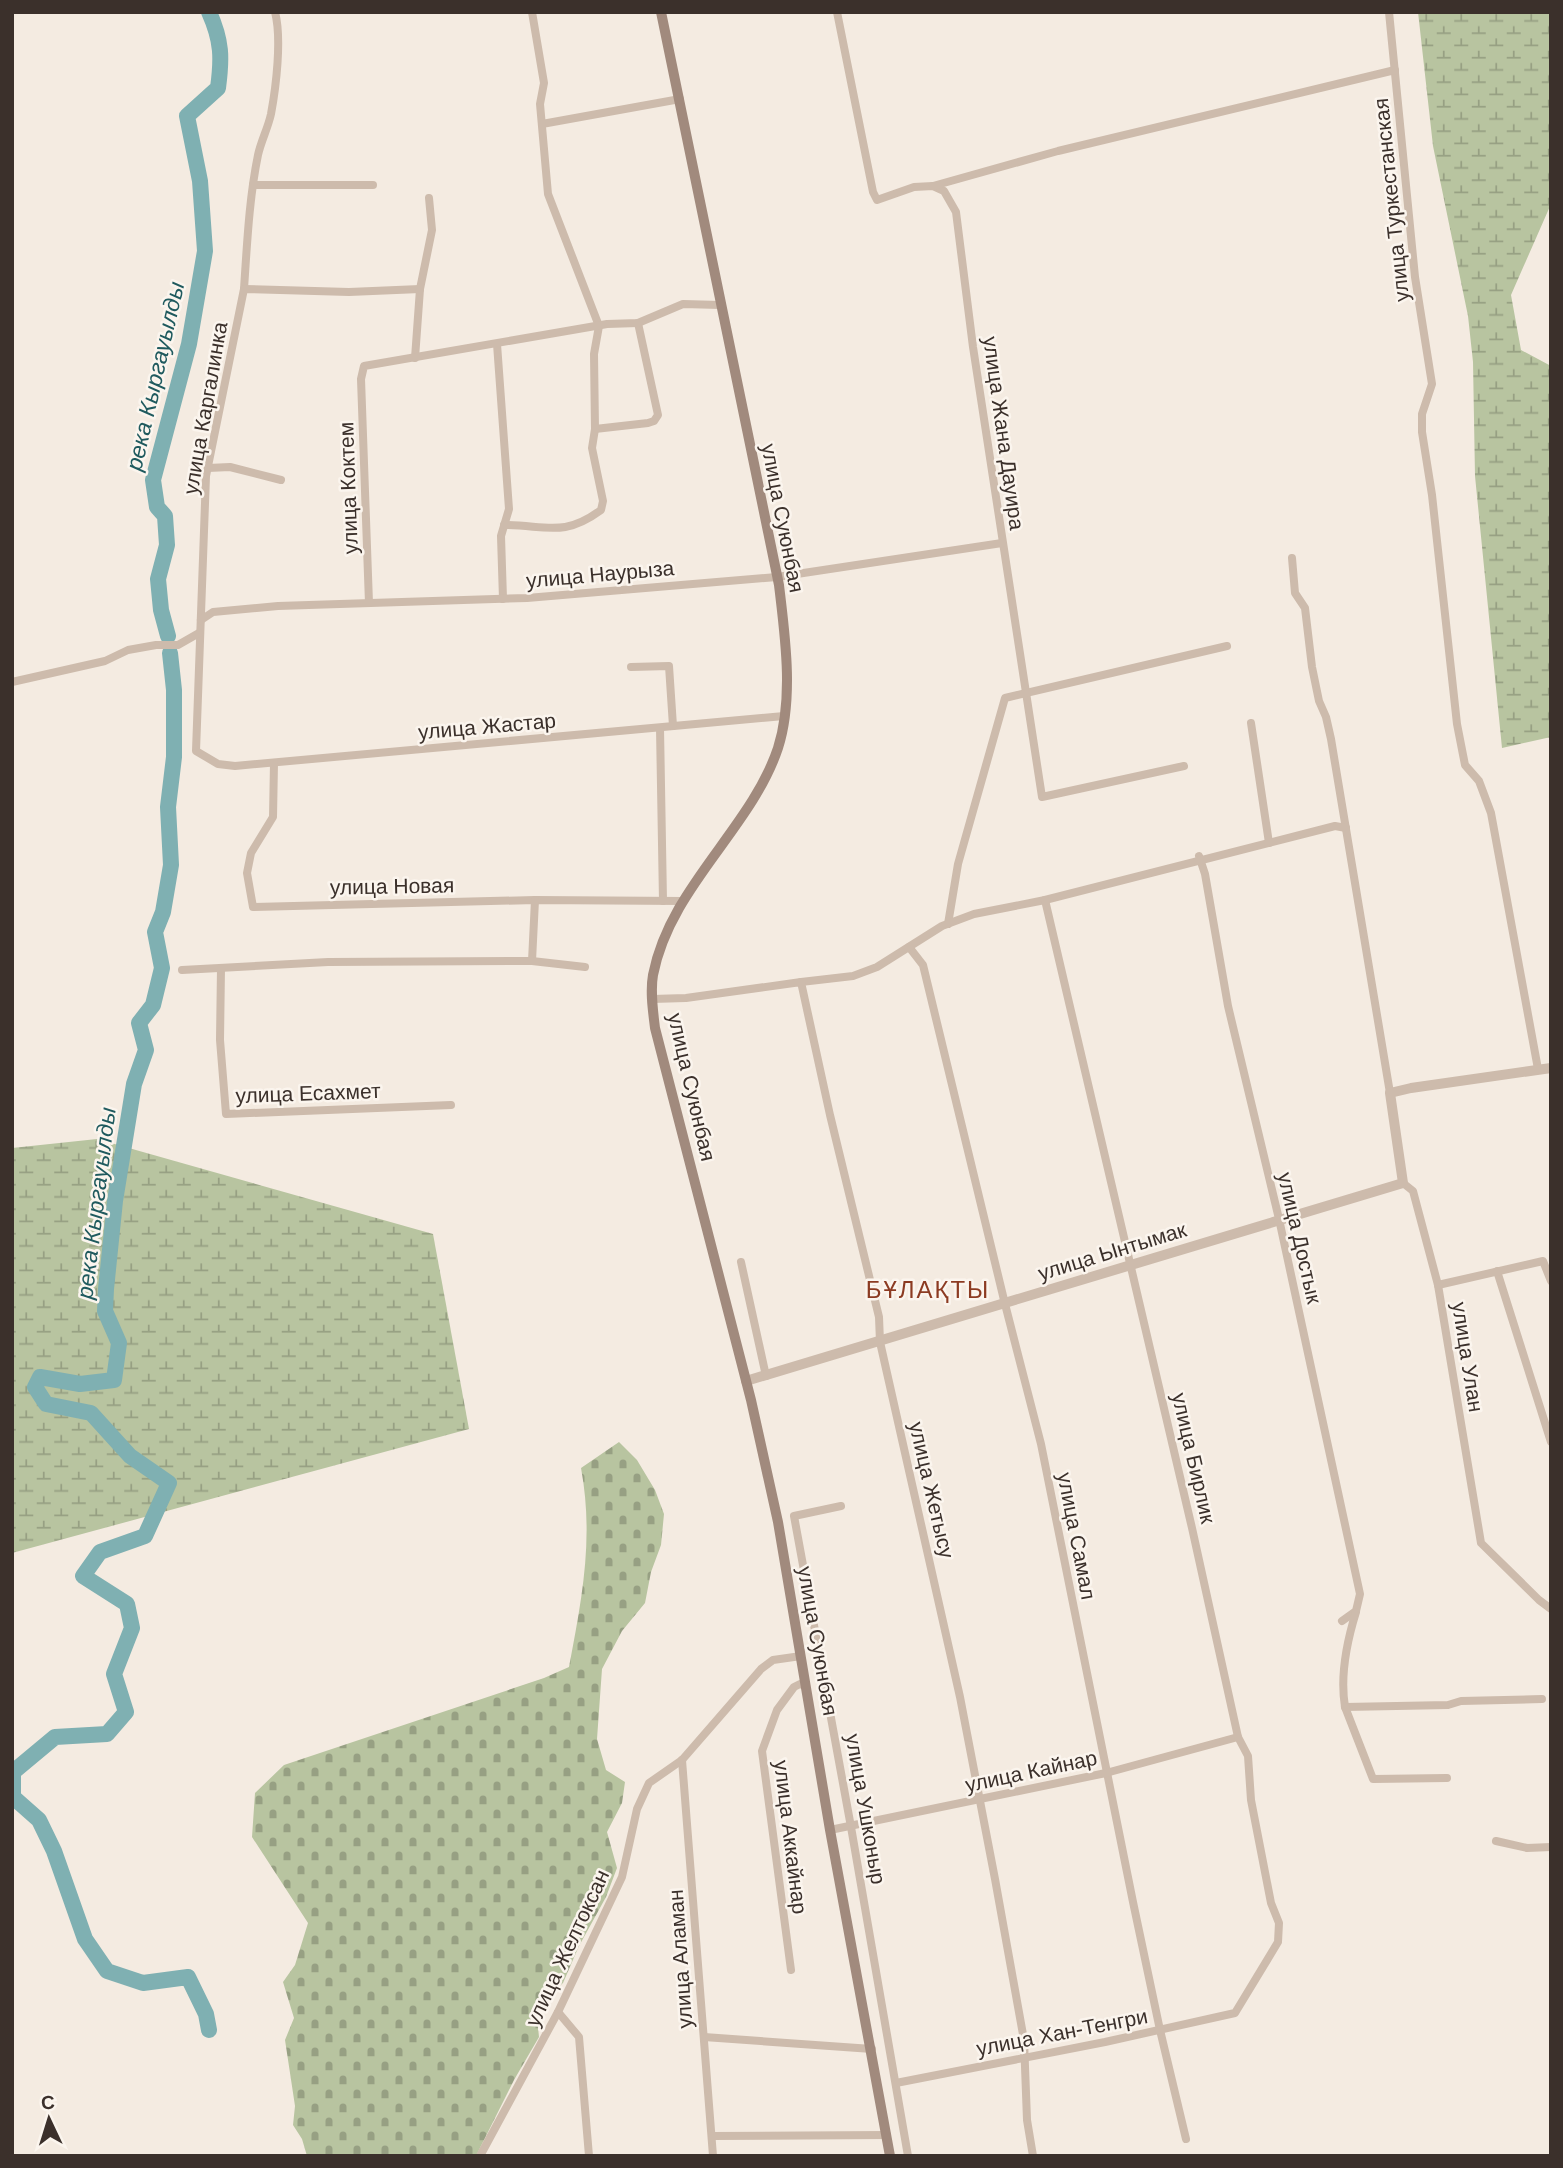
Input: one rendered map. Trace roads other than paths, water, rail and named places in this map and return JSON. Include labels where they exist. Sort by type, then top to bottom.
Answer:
[{"type":"main road","name":"улица Суюнбая","points":[[661,12],[777,577],[787,651],[784,716],[778,748],[764,778],[683,901],[667,930],[653,976],[655,1028],[746,1381],[778,1522],[830,1830],[890,2156]]},
{"type":"street","name":"улица Каргалинка","points":[[196,751],[208,468],[244,289],[258,153],[271,115],[277,32],[275,12]]},
{"type":"street","points":[[505,525],[558,529],[584,520],[601,510],[603,501],[592,448],[595,429],[594,354],[599,326],[548,194],[540,104],[544,83],[532,12]]},
{"type":"street","points":[[837,12],[873,192],[877,200],[914,187],[933,186],[1058,151],[1395,70]]},
{"type":"street","name":"улица Туркестанская","points":[[1389,12],[1415,277],[1432,384],[1422,414],[1422,432],[1432,495],[1457,723],[1465,765],[1479,781],[1487,796],[1491,813],[1538,1069]]},
{"type":"street","points":[[541,124],[680,99]]},
{"type":"street","points":[[253,186],[373,185]]},
{"type":"street","name":"улица Жана Дауира","points":[[933,186],[944,191],[956,212],[1024,693],[1042,797],[1184,766]]},
{"type":"street","points":[[429,198],[432,230],[420,289],[415,358],[599,326],[638,323],[683,304],[720,305]]},
{"type":"street","points":[[244,289],[349,292],[420,289]]},
{"type":"street","points":[[595,429],[648,423],[654,421],[658,415],[638,323]]},
{"type":"street","points":[[497,344],[509,509],[501,536],[503,599]]},
{"type":"street","name":"улица Коктем","points":[[369,603],[361,371],[364,366],[415,358]]},
{"type":"street","points":[[208,468],[240,468],[281,480]]},
{"type":"street","name":"улица Наурыза","points":[[201,620],[213,612],[278,606],[503,599],[777,577],[1002,543]]},
{"type":"street","points":[[1292,558],[1295,593],[1305,608],[1312,667],[1331,739],[1403,1183]]},
{"type":"street","points":[[12,682],[105,661],[128,650],[156,645],[178,645],[199,633]]},
{"type":"street","points":[[948,924],[958,864],[1005,698],[1227,646]]},
{"type":"street","points":[[631,667],[668,666],[673,726]]},
{"type":"street","name":"улица Жастар","points":[[196,751],[207,759],[227,766],[784,716]]},
{"type":"street","points":[[1251,723],[1269,843]]},
{"type":"street","points":[[660,728],[663,901]]},
{"type":"street","name":"улица Новая","points":[[274,762],[273,817],[251,853],[247,873],[253,907],[535,900],[683,901]]},
{"type":"street","points":[[652,999],[686,998],[853,976],[877,967],[948,924],[974,914],[1045,900],[1335,826],[1346,828]]},
{"type":"street","name":"улица Достык","points":[[1200,859],[1205,874],[1228,1006],[1279,1219],[1360,1594],[1350,1633],[1343,1693],[1345,1707]]},
{"type":"street","points":[[533,961],[535,900]]},
{"type":"street","name":"улица Бирлик","points":[[1045,900],[1238,1737],[1248,1756],[1251,1800],[1271,1903],[1279,1923],[1278,1942],[1235,2013]]},
{"type":"street","name":"улица Самал","points":[[909,947],[923,965],[1004,1304],[1041,1444],[1106,1773],[1160,2030],[1186,2139]]},
{"type":"street","points":[[182,970],[328,962],[533,961],[585,967]]},
{"type":"street","name":"улица Есахмет","points":[[221,968],[220,1040],[226,1114],[451,1105]]},
{"type":"street","name":"улица Жетысу","points":[[801,982],[879,1317],[880,1342],[960,1697],[1024,2040],[1027,2120],[1033,2156]]},
{"type":"street","points":[[1390,1093],[1551,1068]]},
{"type":"street","name":"улица Ынтымак","points":[[746,1381],[1403,1183]]},
{"type":"street","name":"улица Улан","points":[[1403,1183],[1413,1191],[1438,1285],[1482,1543],[1551,1609]]},
{"type":"street","points":[[1438,1285],[1543,1261],[1551,1282]]},
{"type":"street","points":[[740,1262],[766,1376]]},
{"type":"street","points":[[1497,1271],[1551,1442]]},
{"type":"street","name":"улица Ушконыр","points":[[841,1506],[794,1516],[908,2156]]},
{"type":"street","points":[[1342,1620],[1356,1611]]},
{"type":"street","name":"улица Желтоксан","points":[[480,2156],[558,2012],[622,1877],[636,1809],[649,1783],[682,1760],[761,1669],[773,1660],[801,1656]]},
{"type":"street","name":"улица Аккайнар","points":[[791,1970],[762,1751],[777,1710],[794,1687],[800,1684],[806,1686]]},
{"type":"street","points":[[1447,1779],[1373,1779],[1345,1707],[1448,1705],[1461,1701],[1542,1699]]},
{"type":"street","name":"улица Кайнар","points":[[830,1830],[1106,1773],[1238,1737]]},
{"type":"street","name":"улица Аламан","points":[[682,1760],[713,2156]]},
{"type":"street","points":[[1496,1840],[1527,1848],[1551,1847]]},
{"type":"street","points":[[558,2012],[579,2037],[589,2156]]},
{"type":"street","name":"улица Хан-Тенгри","points":[[896,2083],[1235,2013]]},
{"type":"street","points":[[704,2037],[872,2049]]},
{"type":"street","points":[[712,2136],[887,2135]]},
{"type":"waterway","name":"река Кыргауылды","points":[[168,636],[161,610],[158,579],[167,545],[165,516],[157,507],[153,480],[189,344],[205,251],[200,181],[187,116],[218,88],[220,50],[209,12]]},
{"type":"waterway","name":"река Кыргауылды","points":[[170,653],[174,690],[174,757],[168,807],[171,865],[163,912],[155,932],[162,968],[153,1005],[139,1023],[146,1050],[134,1084],[115,1201],[105,1311],[119,1343],[114,1380],[80,1384],[40,1377],[35,1387],[46,1404],[91,1413],[130,1456],[169,1483],[145,1536],[100,1552],[83,1576],[127,1604],[132,1628],[114,1674],[126,1712],[107,1734],[55,1737],[13,1772],[13,1797],[39,1820],[54,1851],[85,1939],[107,1971],[143,1983],[188,1977],[206,2014],[209,2030]]},
{"type":"district","name":"БҰЛАҚТЫ","points":[[928,1289]]}]
